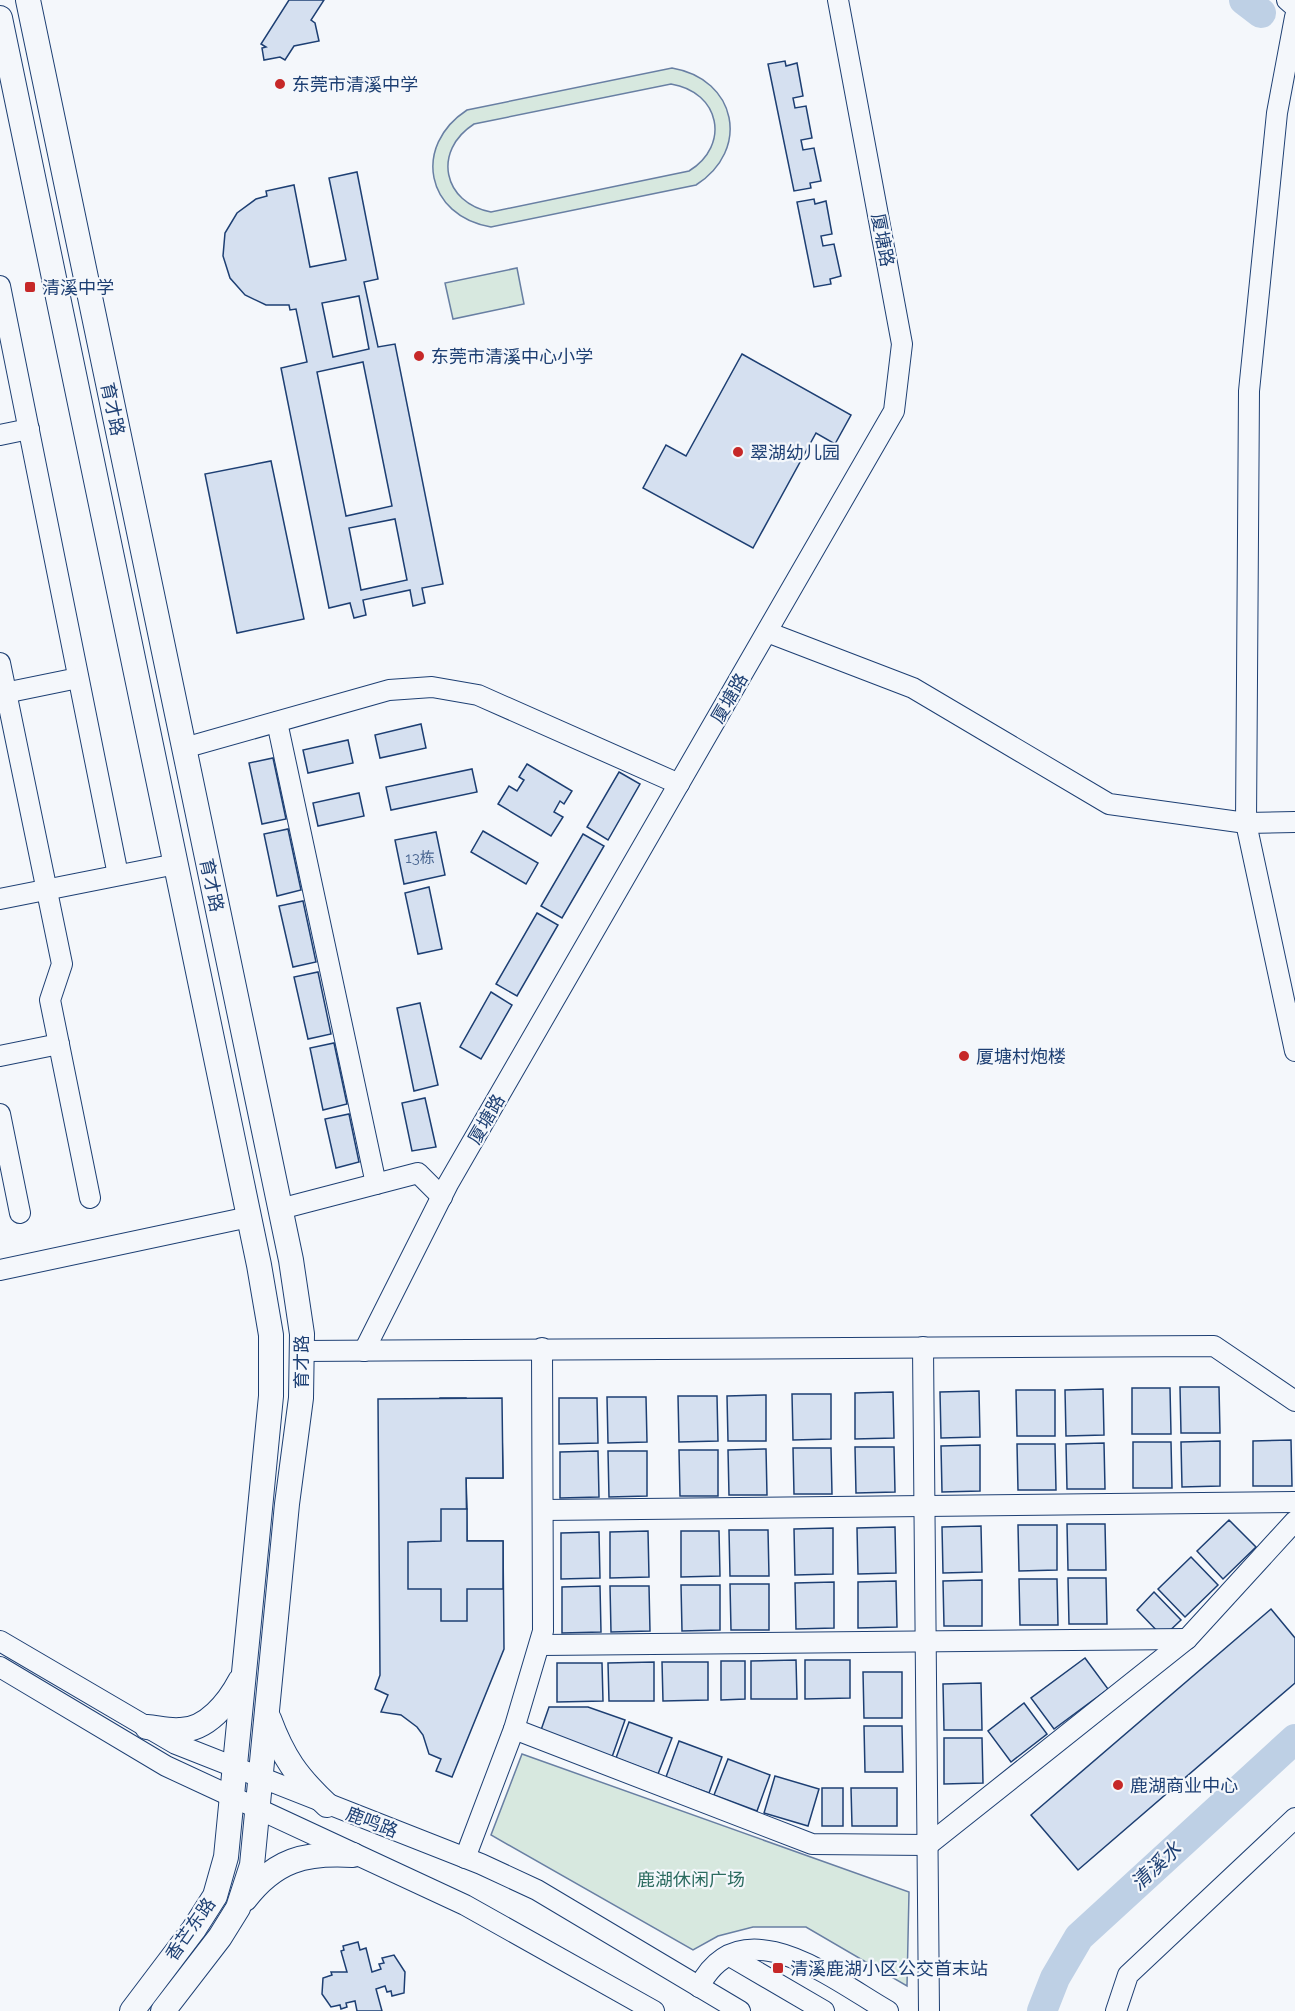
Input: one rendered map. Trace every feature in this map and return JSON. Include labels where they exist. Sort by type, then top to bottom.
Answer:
[{"type":"main road","name":"育才路","points":[[28,0],[280,1209],[300,1323],[301,1398],[287,1504],[260,1778]]},
{"type":"main road","name":"育才路","points":[[0,18],[249,1217],[271,1335],[271,1396],[234,1767]]},
{"type":"main road","points":[[147,1727],[183,1731],[213,1717],[230,1701],[242,1676]]},
{"type":"main road","points":[[267,1714],[281,1751],[300,1780],[327,1805]]},
{"type":"main road","name":"香芒东路","points":[[132,2011],[194,1929],[215,1896],[226,1857],[234,1767]]},
{"type":"main road","name":"香芒东路","points":[[163,2011],[220,1937],[238,1908],[252,1865],[260,1778]]},
{"type":"main road","points":[[238,1908],[259,1880],[292,1861],[320,1853],[353,1855]]},
{"type":"street","name":"厦塘路","points":[[364,1351],[442,1197],[894,411],[902,344],[838,0]]},
{"type":"street","points":[[1287,0],[1295,7]]},
{"type":"street","points":[[1295,17],[1277,113],[1249,391],[1246,823],[1295,1051]]},
{"type":"street","points":[[0,291],[118,875]]},
{"type":"street","points":[[0,435],[29,429]]},
{"type":"street","points":[[767,632],[913,688],[1109,804],[1246,823],[1295,822]]},
{"type":"street","points":[[0,663],[3,693],[62,964],[50,1000],[90,1198]]},
{"type":"street","points":[[3,693],[78,678]]},
{"type":"street","points":[[184,748],[389,690],[432,687],[478,695],[679,784]]},
{"type":"street","points":[[277,722],[376,1184]]},
{"type":"street","points":[[0,899],[176,864]]},
{"type":"street","points":[[0,1056],[59,1044]]},
{"type":"street","points":[[0,1114],[20,1213]]},
{"type":"street","points":[[280,1209],[418,1173],[442,1197]]},
{"type":"street","points":[[0,1270],[249,1217]]},
{"type":"street","points":[[301,1351],[1214,1346],[1295,1401]]},
{"type":"street","points":[[923,1347],[929,2011]]},
{"type":"street","points":[[465,1858],[514,1729],[541,1645],[542,1348]]},
{"type":"street","points":[[543,1510],[1295,1502]]},
{"type":"street","points":[[514,1729],[812,1844],[928,1845],[1187,1639],[1295,1521]]},
{"type":"street","points":[[541,1645],[1187,1639]]},
{"type":"street","name":"鹿鸣路","points":[[0,1641],[176,1744],[465,1858],[537,1890],[740,2011]]},
{"type":"street","name":"鹿鸣路","points":[[0,1667],[166,1766],[353,1855],[465,1905],[654,2011]]},
{"type":"street","points":[[1116,2011],[1128,1975],[1295,1818]]},
{"type":"street","points":[[699,1987],[707,1972],[720,1959],[752,1948],[779,1952],[798,1958],[888,2011]]},
{"type":"street","points":[[730,1956],[824,2011]]},
{"type":"green space","points":[[672,68],[694,75],[711,86],[723,101],[729,118],[730,136],[725,154],[713,170],[696,185],[491,227],[469,220],[452,209],[440,195],[434,178],[433,160],[438,142],[450,125],[467,110]],"holes":[[[671,84],[688,89],[700,97],[709,108],[714,121],[715,134],[711,148],[689,171],[491,212],[475,207],[462,198],[453,187],[448,161],[452,148],[461,135],[474,124]]]},
{"type":"green space","points":[[517,268],[524,304],[453,319],[445,283]]},
{"type":"green space","name":"鹿湖休闲广场","points":[[522,1754],[909,1892],[907,1986],[806,1927],[753,1927],[718,1936],[693,1950],[491,1835]]},
{"type":"building","points":[[289,0],[324,0],[311,20],[315,23],[319,41],[294,46],[285,60],[280,57],[264,60],[262,48],[266,47],[261,44]]},
{"type":"building","points":[[785,61],[786,66],[797,63],[803,96],[793,98],[795,108],[806,106],[812,138],[801,140],[803,150],[814,148],[821,181],[810,183],[811,188],[794,191],[768,64]]},
{"type":"building","points":[[357,172],[378,279],[364,282],[378,347],[395,344],[443,584],[422,588],[425,603],[413,606],[410,590],[363,600],[366,615],[354,618],[350,603],[329,608],[281,368],[307,362],[296,309],[290,310],[289,305],[266,305],[245,295],[230,278],[223,256],[225,233],[237,213],[256,199],[267,196],[266,191],[294,185],[310,267],[346,260],[329,178]],"holes":[[[359,296],[369,349],[333,357],[322,303]],[[363,362],[392,506],[346,516],[317,372]],[[395,519],[407,580],[361,590],[349,528]]]},
{"type":"building","points":[[814,199],[815,204],[826,201],[832,234],[821,236],[823,246],[834,244],[841,276],[830,279],[831,284],[814,287],[797,202]]},
{"type":"building","points":[[742,354],[851,415],[835,444],[816,433],[753,548],[643,488],[666,445],[686,456]]},
{"type":"building","points":[[271,461],[304,619],[237,633],[205,474]]},
{"type":"building","points":[[421,724],[426,748],[380,758],[375,735]]},
{"type":"building","points":[[348,740],[353,763],[308,773],[303,750]]},
{"type":"building","points":[[273,758],[286,819],[262,824],[249,763]]},
{"type":"building","points":[[527,764],[572,791],[564,804],[560,801],[554,812],[563,817],[551,836],[498,804],[509,786],[517,791],[524,780],[519,777]]},
{"type":"building","points":[[472,769],[477,792],[391,810],[386,787]]},
{"type":"building","points":[[619,772],[640,784],[608,840],[587,827]]},
{"type":"building","points":[[359,793],[364,816],[318,826],[313,803]]},
{"type":"building","points":[[288,829],[301,890],[277,896],[264,834]]},
{"type":"building","points":[[483,831],[538,863],[526,884],[471,852]]},
{"type":"building","points":[[436,832],[445,875],[404,884],[395,840]]},
{"type":"building","points":[[583,834],[604,846],[562,918],[541,906]]},
{"type":"building","points":[[429,887],[442,949],[418,954],[405,893]]},
{"type":"building","points":[[303,901],[316,962],[293,967],[279,906]]},
{"type":"building","points":[[537,913],[558,925],[517,996],[496,984]]},
{"type":"building","points":[[318,972],[331,1034],[308,1039],[294,977]]},
{"type":"building","points":[[491,992],[512,1005],[481,1059],[460,1047]]},
{"type":"building","points":[[420,1003],[438,1085],[414,1091],[397,1008]]},
{"type":"building","points":[[334,1043],[347,1104],[323,1110],[310,1048]]},
{"type":"building","points":[[425,1098],[436,1147],[412,1151],[402,1103]]},
{"type":"building","points":[[349,1114],[359,1162],[336,1168],[325,1119]]},
{"type":"building","points":[[1180,1387],[1219,1387],[1220,1433],[1181,1433]]},
{"type":"building","points":[[1132,1388],[1170,1388],[1171,1434],[1132,1434]]},
{"type":"building","points":[[1103,1389],[1104,1435],[1066,1436],[1065,1390]]},
{"type":"building","points":[[1016,1390],[1055,1390],[1055,1436],[1017,1436]]},
{"type":"building","points":[[979,1391],[980,1437],[941,1438],[940,1392]]},
{"type":"building","points":[[893,1392],[894,1438],[855,1439],[855,1393]]},
{"type":"building","points":[[792,1394],[831,1394],[831,1439],[793,1440]]},
{"type":"building","points":[[766,1395],[766,1441],[728,1441],[727,1396]]},
{"type":"building","points":[[678,1396],[717,1396],[718,1441],[679,1442]]},
{"type":"building","points":[[607,1397],[646,1397],[647,1442],[608,1443]]},
{"type":"building","points":[[440,1398],[466,1398],[466,1430],[502,1430],[503,1478],[466,1478],[467,1509],[441,1509],[440,1478],[407,1478],[407,1430],[440,1430]]},
{"type":"building","points":[[502,1398],[503,1478],[466,1478],[467,1541],[503,1541],[504,1649],[452,1777],[436,1771],[441,1759],[429,1754],[423,1735],[417,1727],[401,1715],[381,1712],[388,1695],[375,1689],[380,1675],[378,1399]]},
{"type":"building","points":[[559,1398],[597,1398],[598,1443],[559,1444]]},
{"type":"building","points":[[1291,1440],[1292,1486],[1253,1486],[1253,1441]]},
{"type":"building","points":[[1220,1441],[1220,1486],[1182,1487],[1181,1442]]},
{"type":"building","points":[[1133,1442],[1171,1442],[1172,1488],[1133,1488]]},
{"type":"building","points":[[1104,1443],[1105,1489],[1067,1489],[1066,1444]]},
{"type":"building","points":[[1017,1444],[1055,1444],[1056,1490],[1018,1490]]},
{"type":"building","points":[[980,1445],[980,1491],[942,1492],[941,1446]]},
{"type":"building","points":[[855,1447],[894,1447],[895,1492],[856,1493]]},
{"type":"building","points":[[793,1448],[831,1448],[832,1494],[794,1494]]},
{"type":"building","points":[[766,1449],[767,1495],[729,1495],[728,1450]]},
{"type":"building","points":[[679,1450],[718,1450],[718,1496],[680,1496]]},
{"type":"building","points":[[598,1451],[599,1497],[560,1498],[560,1452]]},
{"type":"building","points":[[608,1451],[647,1451],[647,1496],[609,1497]]},
{"type":"building","points":[[441,1509],[467,1509],[467,1541],[503,1541],[503,1589],[467,1589],[467,1621],[441,1621],[441,1589],[408,1589],[408,1542],[441,1541]]},
{"type":"building","points":[[1229,1520],[1256,1547],[1223,1579],[1197,1551]]},
{"type":"building","points":[[1067,1524],[1105,1524],[1106,1570],[1068,1570]]},
{"type":"building","points":[[1018,1525],[1057,1525],[1057,1570],[1019,1571]]},
{"type":"building","points":[[981,1526],[982,1572],[943,1573],[942,1527]]},
{"type":"building","points":[[895,1527],[896,1573],[858,1574],[857,1528]]},
{"type":"building","points":[[833,1528],[833,1574],[795,1575],[794,1529]]},
{"type":"building","points":[[729,1530],[768,1530],[769,1576],[730,1576]]},
{"type":"building","points":[[648,1531],[649,1577],[610,1578],[610,1532]]},
{"type":"building","points":[[681,1531],[719,1531],[720,1576],[681,1577]]},
{"type":"building","points":[[599,1532],[600,1578],[561,1579],[561,1533]]},
{"type":"building","points":[[1191,1557],[1218,1585],[1185,1617],[1158,1589]]},
{"type":"building","points":[[1068,1578],[1106,1578],[1107,1624],[1069,1624]]},
{"type":"building","points":[[1019,1579],[1057,1579],[1058,1625],[1020,1625]]},
{"type":"building","points":[[982,1580],[982,1626],[944,1626],[943,1581]]},
{"type":"building","points":[[896,1581],[897,1627],[858,1628],[858,1582]]},
{"type":"building","points":[[834,1582],[834,1628],[796,1629],[795,1583]]},
{"type":"building","points":[[730,1584],[769,1584],[769,1630],[731,1630]]},
{"type":"building","points":[[681,1585],[720,1585],[720,1630],[682,1631]]},
{"type":"building","points":[[600,1586],[601,1632],[562,1633],[562,1587]]},
{"type":"building","points":[[610,1586],[649,1586],[650,1631],[611,1632]]},
{"type":"building","points":[[1154,1592],[1181,1620],[1163,1637],[1137,1610]]},
{"type":"building","points":[[1271,1609],[1295,1638],[1295,1683],[1078,1870],[1031,1815]]},
{"type":"building","points":[[1085,1658],[1108,1689],[1054,1729],[1031,1698]]},
{"type":"building","points":[[796,1660],[797,1699],[751,1699],[751,1661]]},
{"type":"building","points":[[805,1660],[850,1660],[850,1698],[805,1699]]},
{"type":"building","points":[[721,1661],[745,1661],[745,1699],[721,1700]]},
{"type":"building","points":[[654,1662],[654,1701],[609,1701],[608,1663]]},
{"type":"building","points":[[662,1662],[708,1662],[708,1700],[663,1701]]},
{"type":"building","points":[[557,1663],[602,1663],[603,1701],[557,1702]]},
{"type":"building","points":[[863,1672],[902,1672],[902,1718],[864,1718]]},
{"type":"building","points":[[981,1683],[982,1730],[944,1730],[943,1684]]},
{"type":"building","points":[[1024,1703],[1047,1734],[1011,1762],[988,1731]]},
{"type":"building","points":[[549,1707],[588,1707],[625,1720],[612,1757],[541,1730]]},
{"type":"building","points":[[629,1722],[672,1738],[658,1774],[616,1758]]},
{"type":"building","points":[[864,1726],[902,1726],[903,1772],[865,1772]]},
{"type":"building","points":[[944,1738],[982,1738],[983,1783],[944,1784]]},
{"type":"building","points":[[679,1741],[722,1757],[709,1793],[666,1777]]},
{"type":"building","points":[[728,1759],[770,1775],[757,1811],[714,1795]]},
{"type":"building","points":[[775,1776],[819,1789],[808,1826],[764,1813]]},
{"type":"building","points":[[822,1788],[843,1788],[843,1826],[822,1826]]},
{"type":"building","points":[[851,1788],[897,1788],[897,1826],[852,1826]]},
{"type":"building","points":[[358,1942],[360,1950],[366,1948],[372,1972],[381,1969],[379,1964],[384,1963],[382,1958],[394,1955],[405,1972],[404,1993],[392,1996],[391,1991],[387,1992],[385,1986],[376,1989],[382,2011],[357,2011],[355,2001],[346,2003],[347,2007],[341,2009],[340,2005],[331,2007],[322,1994],[323,1978],[332,1975],[331,1972],[347,1972],[341,1951],[344,1950],[343,1946]]},
{"type":"waterway","points":[[1244,0],[1261,13]]},
{"type":"waterway","name":"清溪水","points":[[1042,2011],[1055,1978],[1079,1937],[1295,1739]]},
{"type":"place","name":"东莞市清溪中学","points":[[280,84]]},
{"type":"place","name":"清溪中学","points":[[30,287]]},
{"type":"place","name":"东莞市清溪中心小学","points":[[419,356]]},
{"type":"place","name":"翠湖幼儿园","points":[[738,452]]},
{"type":"place","name":"厦塘村炮楼","points":[[964,1056]]},
{"type":"place","name":"鹿湖商业中心","points":[[1118,1785]]},
{"type":"place","name":"清溪鹿湖小区公交首末站","points":[[778,1968]]}]
